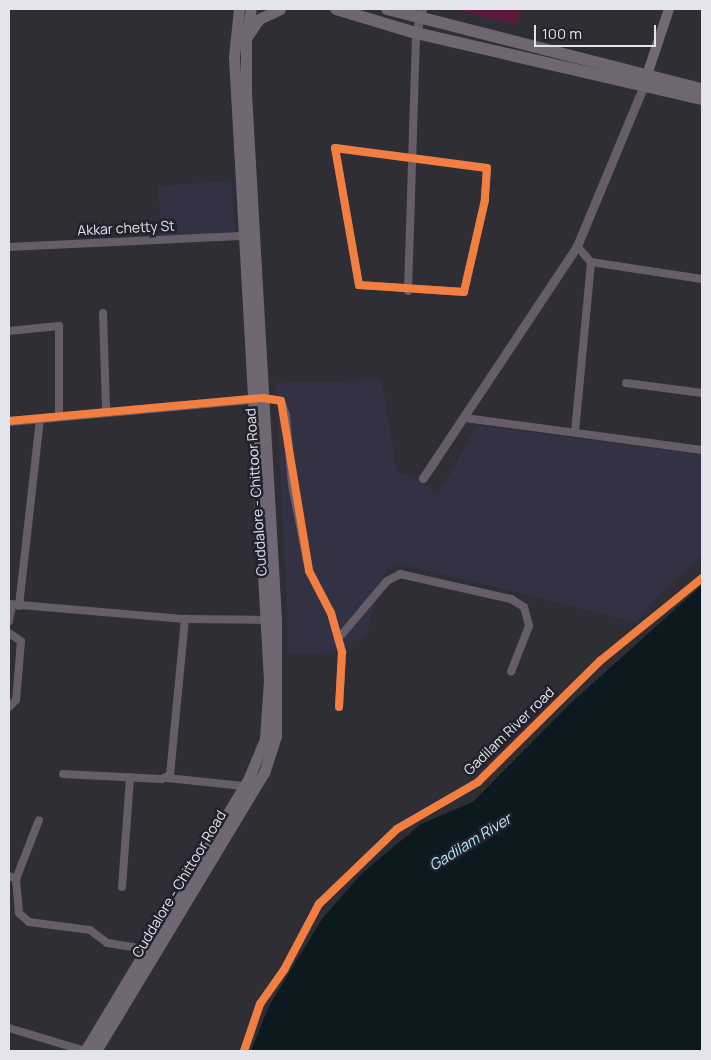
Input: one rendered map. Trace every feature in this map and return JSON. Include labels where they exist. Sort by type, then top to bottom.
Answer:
[{"type":"highway","points":[[336,9],[416,33],[646,80],[702,89]]},
{"type":"highway","points":[[387,9],[421,14],[646,80],[702,99]]},
{"type":"main road","points":[[234,33],[235,9]]},
{"type":"main road","name":"Cuddalore - Chittoor Road","points":[[85,1051],[96,1045],[249,788],[266,730],[270,620],[249,235],[234,33],[239,9]]},
{"type":"main road","name":"Cuddalore - Chittoor Road","points":[[249,235],[246,39],[251,9]]},
{"type":"main road","points":[[246,39],[259,19],[280,9]]},
{"type":"main road","points":[[646,80],[669,9]]},
{"type":"main road","name":"Cuddalore - Chittoor Road","points":[[96,1045],[142,956],[249,788]]},
{"type":"street","points":[[408,291],[410,156],[416,33],[421,14]]},
{"type":"street","points":[[423,478],[466,418],[577,246],[646,80]]},
{"type":"street","points":[[335,148],[410,156],[487,168],[490,173],[464,292],[408,291],[359,285],[334,157],[335,148]]},
{"type":"street","name":"Akkar chetty St","points":[[9,247],[249,235]]},
{"type":"street","points":[[577,246],[592,262],[702,279]]},
{"type":"street","points":[[575,432],[592,262]]},
{"type":"street","points":[[103,313],[106,410]]},
{"type":"street","points":[[9,331],[58,326],[60,416]]},
{"type":"street","points":[[626,383],[702,394]]},
{"type":"street","points":[[9,421],[40,420],[106,410],[276,398],[284,408],[309,571],[331,613],[342,652],[339,706]]},
{"type":"street","points":[[466,418],[702,450]]},
{"type":"street","points":[[9,621],[13,605],[40,420]]},
{"type":"street","points":[[338,639],[387,581],[400,574],[511,599],[524,606],[529,626],[511,672]]},
{"type":"street","name":"Gadilam River road","points":[[244,1051],[260,1004],[284,970],[319,904],[396,829],[478,782],[600,661],[702,578]]},
{"type":"street","points":[[13,605],[185,619],[270,620]]},
{"type":"street","points":[[167,778],[185,619]]},
{"type":"street","points":[[9,633],[21,641],[16,700],[9,707]]},
{"type":"street","points":[[63,774],[167,778],[249,788]]},
{"type":"street","points":[[122,887],[130,777]]},
{"type":"street","points":[[39,820],[12,878],[19,913],[29,922],[90,930],[107,942],[133,947],[142,956]]},
{"type":"street","points":[[9,1028],[85,1051]]},
{"type":"shaded area","points":[[451,9],[521,9],[517,24]]},
{"type":"shaded area","points":[[231,181],[235,232],[162,237],[158,186]]},
{"type":"shaded area","points":[[382,380],[396,471],[420,480],[438,495],[477,425],[702,455],[702,555],[650,604],[638,622],[396,563],[383,575],[365,636],[330,653],[289,654],[276,383]]},
{"type":"water","name":"Gadilam River","points":[[702,585],[702,1051],[251,1051],[269,1006],[322,919],[361,874],[421,824],[473,802],[571,703]]},
{"type":"cycle path","points":[[335,148],[487,168],[485,200],[464,292],[359,285],[335,148]]},
{"type":"cycle path","points":[[9,421],[263,398],[281,401],[309,571],[331,613],[342,652],[339,707]]},
{"type":"cycle path","points":[[244,1051],[260,1004],[284,970],[319,904],[397,829],[478,782],[600,661],[702,578]]}]
